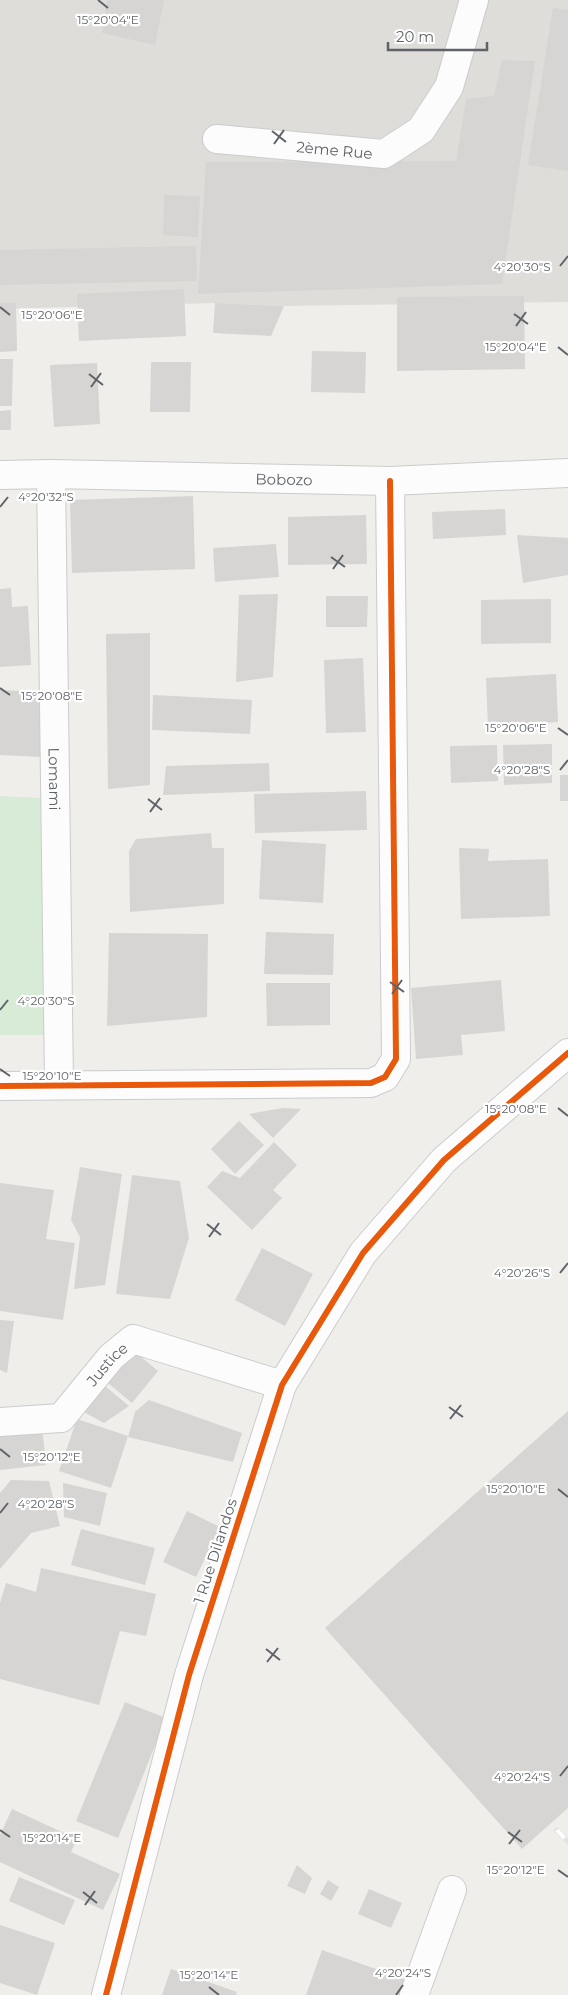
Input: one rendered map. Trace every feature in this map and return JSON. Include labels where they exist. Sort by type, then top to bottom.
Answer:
[{"type":"street","name":"2ème Rue","points":[[217,139],[384,154],[421,130],[449,87],[474,0]]},
{"type":"street","name":"Bobozo","points":[[0,476],[52,474],[390,481],[568,473]]},
{"type":"street","name":"Lomami","points":[[52,474],[59,1084]]},
{"type":"street","points":[[0,1086],[370,1082],[384,1077],[396,1059],[390,481]]},
{"type":"street","name":"1 Rue Dilandos","points":[[106,1995],[189,1675],[282,1385],[363,1253],[444,1160],[568,1053]]},
{"type":"street","name":"Justice","points":[[0,1422],[62,1418],[111,1357],[133,1339],[282,1385]]},
{"type":"street","points":[[414,1995],[452,1890]]},
{"type":"shaded area","points":[[0,0],[568,0],[568,302],[284,306],[215,303],[0,309]]},
{"type":"green space","points":[[0,796],[43,798],[46,1035],[0,1035]]},
{"type":"building","points":[[107,0],[164,0],[155,45],[102,33]]},
{"type":"building","points":[[553,8],[568,10],[568,171],[528,165]]},
{"type":"building","points":[[502,60],[535,61],[502,284],[198,294],[206,162],[456,161],[466,99],[494,96]]},
{"type":"building","points":[[164,195],[200,196],[198,237],[163,235]]},
{"type":"building","points":[[196,246],[197,281],[0,285],[0,250]]},
{"type":"building","points":[[184,289],[186,336],[79,341],[77,294]]},
{"type":"building","points":[[524,296],[525,369],[397,371],[397,297]]},
{"type":"building","points":[[0,303],[16,303],[17,351],[0,352]]},
{"type":"building","points":[[215,303],[284,306],[271,336],[213,333]]},
{"type":"building","points":[[312,351],[366,352],[365,393],[311,392]]},
{"type":"building","points":[[0,359],[13,359],[12,406],[0,406]]},
{"type":"building","points":[[151,362],[191,362],[190,412],[150,412]]},
{"type":"building","points":[[97,363],[100,424],[54,427],[50,365]]},
{"type":"building","points":[[11,410],[11,430],[0,430],[0,411]]},
{"type":"building","points":[[193,496],[195,569],[72,573],[70,500]]},
{"type":"building","points":[[505,509],[506,535],[433,539],[432,512]]},
{"type":"building","points":[[366,515],[367,564],[288,565],[288,517]]},
{"type":"building","points":[[517,535],[568,538],[568,575],[523,583]]},
{"type":"building","points":[[276,544],[279,577],[215,582],[213,548]]},
{"type":"building","points":[[11,588],[12,607],[28,606],[31,665],[0,667],[0,589]]},
{"type":"building","points":[[278,594],[273,677],[236,682],[239,595]]},
{"type":"building","points":[[326,596],[368,596],[367,627],[326,627]]},
{"type":"building","points":[[551,599],[551,643],[481,644],[481,600]]},
{"type":"building","points":[[150,633],[150,785],[108,789],[106,634]]},
{"type":"building","points":[[363,658],[366,732],[326,733],[324,660]]},
{"type":"building","points":[[556,674],[558,722],[488,727],[486,678]]},
{"type":"building","points":[[0,690],[44,692],[41,757],[0,755]]},
{"type":"building","points":[[153,695],[252,700],[250,734],[152,730]]},
{"type":"building","points":[[552,744],[552,783],[504,785],[503,745]]},
{"type":"building","points":[[497,745],[498,781],[451,783],[450,746]]},
{"type":"building","points":[[269,763],[270,791],[163,795],[166,766]]},
{"type":"building","points":[[560,775],[568,775],[568,801],[560,801]]},
{"type":"building","points":[[366,791],[367,830],[255,833],[254,794]]},
{"type":"building","points":[[211,833],[212,848],[224,848],[224,904],[130,912],[129,851],[136,839]]},
{"type":"building","points":[[262,840],[326,844],[323,903],[259,899]]},
{"type":"building","points":[[459,848],[489,849],[488,861],[548,859],[550,916],[461,919]]},
{"type":"building","points":[[266,932],[334,934],[333,975],[264,974]]},
{"type":"building","points":[[109,933],[208,934],[207,1017],[107,1026]]},
{"type":"building","points":[[501,980],[505,1031],[461,1035],[463,1055],[416,1059],[411,988]]},
{"type":"building","points":[[266,983],[330,983],[330,1025],[267,1026]]},
{"type":"building","points":[[283,1108],[301,1109],[273,1138],[249,1114]]},
{"type":"building","points":[[239,1121],[264,1145],[235,1174],[211,1149]]},
{"type":"building","points":[[274,1142],[297,1165],[273,1190],[282,1198],[252,1230],[207,1187],[222,1171],[240,1178]]},
{"type":"building","points":[[80,1167],[122,1174],[105,1285],[74,1289],[80,1237],[71,1220]]},
{"type":"building","points":[[132,1175],[180,1181],[189,1238],[170,1299],[116,1294]]},
{"type":"building","points":[[0,1183],[54,1190],[46,1239],[75,1243],[63,1320],[0,1311]]},
{"type":"building","points":[[262,1248],[313,1274],[285,1326],[235,1300]]},
{"type":"building","points":[[0,1320],[14,1321],[7,1373],[0,1370]]},
{"type":"building","points":[[134,1351],[158,1371],[132,1403],[108,1383]]},
{"type":"building","points":[[105,1386],[129,1406],[104,1423],[80,1410]]},
{"type":"building","points":[[149,1400],[242,1433],[233,1462],[128,1437],[135,1412]]},
{"type":"building","points":[[568,1411],[568,1808],[522,1849],[325,1628]]},
{"type":"building","points":[[77,1419],[128,1436],[111,1488],[59,1471]]},
{"type":"building","points":[[42,1427],[46,1465],[0,1470],[0,1431]]},
{"type":"building","points":[[11,1480],[49,1481],[60,1526],[31,1533],[0,1569],[0,1493]]},
{"type":"building","points":[[63,1483],[107,1493],[100,1526],[64,1517]]},
{"type":"building","points":[[187,1511],[220,1527],[196,1577],[163,1562]]},
{"type":"building","points":[[81,1529],[155,1548],[145,1585],[71,1565]]},
{"type":"building","points":[[41,1568],[156,1594],[146,1636],[120,1631],[99,1705],[0,1679],[0,1603],[6,1583],[36,1592]]},
{"type":"building","points":[[125,1702],[166,1718],[118,1838],[76,1821]]},
{"type":"building","points":[[12,1809],[77,1839],[71,1852],[120,1874],[103,1910],[0,1862],[0,1835]]},
{"type":"building","points":[[297,1865],[312,1878],[305,1894],[287,1886]]},
{"type":"building","points":[[19,1877],[75,1900],[64,1925],[9,1901]]},
{"type":"building","points":[[328,1880],[339,1887],[331,1901],[320,1894]]},
{"type":"building","points":[[369,1889],[402,1903],[391,1928],[358,1914]]},
{"type":"building","points":[[0,1925],[55,1943],[37,1995],[0,1983]]},
{"type":"building","points":[[322,1950],[410,1981],[405,1995],[306,1995]]},
{"type":"building","points":[[171,1969],[237,1992],[236,1995],[162,1995]]},
{"type":"railway","points":[[557,1830],[568,1842]]},
{"type":"cycle path","points":[[0,1086],[371,1083],[385,1077],[396,1059],[390,481]]},
{"type":"cycle path","points":[[106,1995],[189,1675],[282,1385],[363,1253],[444,1160],[568,1053]]}]
